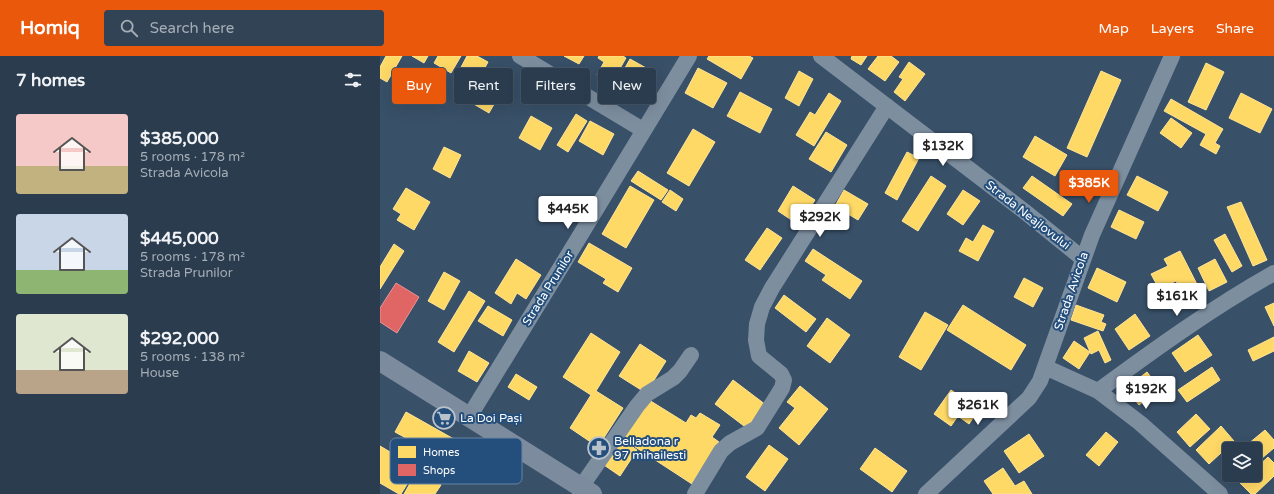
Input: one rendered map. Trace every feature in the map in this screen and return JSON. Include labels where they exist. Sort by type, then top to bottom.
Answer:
[{"type":"main road","points":[[380,361],[501,438]]},
{"type":"main road","points":[[522,452],[584,492]]},
{"type":"street","points":[[520,56],[643,130]]},
{"type":"street","name":"Strada Prunilor","points":[[469,417],[689,56]]},
{"type":"street","name":"Strada Neajlovului","points":[[821,56],[1024,211],[1082,258]]},
{"type":"street","name":"Strada Avicola","points":[[926,494],[1029,398],[1040,381],[1082,258],[1102,209],[1172,56]]},
{"type":"street","points":[[695,494],[721,451],[730,443],[757,428],[782,388],[784,380],[781,374],[759,356],[756,340],[757,324],[762,308],[772,288],[887,106]]},
{"type":"street","points":[[1098,391],[1208,313],[1245,289],[1274,273]]},
{"type":"street","points":[[584,492],[637,406],[647,394],[673,378],[691,355]]},
{"type":"street","points":[[1045,367],[1098,391],[1140,423],[1220,494]]},
{"type":"building: Homes","points":[[386,56],[402,56],[395,68],[392,68],[392,73],[387,82],[380,78],[380,67]]},
{"type":"building: Homes","points":[[412,56],[428,56],[424,63]]},
{"type":"building: Homes","points":[[438,56],[461,56],[451,73],[446,70],[446,68],[442,68],[434,63]]},
{"type":"building: Homes","points":[[467,56],[477,56],[488,62],[485,68],[461,68]]},
{"type":"building: Homes","points":[[564,56],[584,56],[579,64]]},
{"type":"building: Homes","points":[[599,56],[623,56],[626,58],[620,68],[601,68],[604,62],[598,58]]},
{"type":"building: Homes","points":[[709,56],[749,56],[753,58],[741,79],[707,59]]},
{"type":"building: Homes","points":[[852,56],[867,56],[861,65],[851,59]]},
{"type":"building: Homes","points":[[878,56],[891,56],[899,62],[885,81],[868,69]]},
{"type":"building: Homes","points":[[630,59],[646,68],[625,68]]},
{"type":"building: Homes","points":[[909,62],[925,74],[905,101],[894,92],[903,79],[899,77]]},
{"type":"building: Homes","points":[[1206,63],[1224,72],[1206,110],[1188,102]]},
{"type":"building: Homes","points":[[698,68],[727,83],[713,108],[685,93]]},
{"type":"building: Homes","points":[[799,71],[813,79],[799,106],[785,98]]},
{"type":"building: Homes","points":[[1101,71],[1121,80],[1087,157],[1067,148]]},
{"type":"building: Homes","points":[[740,92],[772,109],[760,133],[727,116]]},
{"type":"building: Homes","points":[[829,93],[841,101],[814,146],[796,135],[810,112],[815,115]]},
{"type":"building: Homes","points":[[1241,93],[1272,109],[1260,133],[1229,118]]},
{"type":"building: Homes","points":[[1171,99],[1223,129],[1215,143],[1220,146],[1216,154],[1200,145],[1206,134],[1164,111]]},
{"type":"building: Homes","points":[[474,104],[494,104],[489,113]]},
{"type":"building: Homes","points":[[576,114],[587,121],[568,152],[557,145]]},
{"type":"building: Homes","points":[[531,116],[552,128],[540,150],[519,138]]},
{"type":"building: Homes","points":[[1171,118],[1192,133],[1181,148],[1160,133]]},
{"type":"building: Homes","points":[[590,121],[614,134],[603,155],[579,141]]},
{"type":"building: Homes","points":[[693,129],[715,142],[689,186],[667,173]]},
{"type":"building: Homes","points":[[826,132],[847,145],[831,172],[809,159]]},
{"type":"building: Homes","points":[[1035,136],[1067,155],[1055,176],[1023,157]]},
{"type":"building: Homes","points":[[444,147],[461,155],[450,178],[433,169]]},
{"type":"building: Homes","points":[[907,152],[919,158],[897,200],[885,193]]},
{"type":"building: Homes","points":[[638,171],[668,190],[661,200],[631,181]]},
{"type":"building: Homes","points":[[931,176],[946,186],[918,231],[902,221]]},
{"type":"building: Homes","points":[[1032,176],[1072,204],[1063,216],[1023,188]]},
{"type":"building: Homes","points":[[1137,176],[1168,192],[1158,211],[1127,195]]},
{"type":"building: Homes","points":[[630,186],[654,200],[626,248],[602,234]]},
{"type":"building: Homes","points":[[793,186],[815,200],[799,225],[778,211]]},
{"type":"building: Homes","points":[[406,188],[430,202],[414,230],[397,220],[401,214],[393,209]]},
{"type":"building: Homes","points":[[670,190],[683,199],[676,211],[662,202]]},
{"type":"building: Homes","points":[[844,190],[868,204],[858,220],[835,206]]},
{"type":"building: Homes","points":[[963,190],[980,201],[963,225],[947,214]]},
{"type":"building: Homes","points":[[1241,202],[1267,260],[1253,266],[1227,207]]},
{"type":"building: Homes","points":[[1119,210],[1144,222],[1136,239],[1111,227]]},
{"type":"building: Homes","points":[[983,225],[994,231],[978,261],[959,251],[966,238],[973,242]]},
{"type":"building: Homes","points":[[767,228],[782,238],[760,270],[745,260]]},
{"type":"building: Homes","points":[[1225,234],[1242,266],[1232,272],[1214,240]]},
{"type":"building: Homes","points":[[589,243],[632,268],[618,292],[603,283],[606,279],[578,262]]},
{"type":"building: Homes","points":[[394,244],[404,251],[380,289],[380,267]]},
{"type":"building: Homes","points":[[813,249],[862,281],[850,299],[822,280],[826,275],[805,261]]},
{"type":"building: Homes","points":[[1180,251],[1203,296],[1188,304],[1176,281],[1159,289],[1151,274],[1168,266],[1164,259]]},
{"type":"building: Homes","points":[[516,259],[541,275],[526,299],[517,293],[511,304],[495,293]]},
{"type":"building: Homes","points":[[1215,259],[1227,282],[1209,291],[1198,268]]},
{"type":"building: Homes","points":[[1097,268],[1126,282],[1117,302],[1088,288]]},
{"type":"building: Homes","points":[[444,272],[460,281],[444,310],[428,301]]},
{"type":"building: Homes","points":[[1024,278],[1043,288],[1033,307],[1014,297]]},
{"type":"building: Homes","points":[[469,291],[485,301],[454,352],[438,342]]},
{"type":"building: Homes","points":[[784,295],[816,319],[806,332],[775,308]]},
{"type":"building: Homes","points":[[1274,303],[1274,326],[1265,307]]},
{"type":"building: Homes","points":[[963,305],[1026,345],[1011,370],[947,330]]},
{"type":"building: Homes","points":[[1076,305],[1104,315],[1101,322],[1106,324],[1103,331],[1071,320]]},
{"type":"building: Homes","points":[[488,306],[512,320],[503,336],[478,321]]},
{"type":"building: Homes","points":[[925,312],[948,325],[921,370],[899,357]]},
{"type":"building: Homes","points":[[1135,314],[1150,336],[1129,350],[1115,329]]},
{"type":"building: Homes","points":[[827,318],[850,335],[830,363],[807,346]]},
{"type":"building: Homes","points":[[1098,331],[1111,360],[1105,363],[1099,350],[1091,354],[1084,338]]},
{"type":"building: Homes","points":[[591,333],[620,352],[596,391],[623,408],[598,447],[570,428],[591,395],[563,377]]},
{"type":"building: Homes","points":[[1198,335],[1212,355],[1185,372],[1172,353]]},
{"type":"building: Homes","points":[[1274,337],[1274,351],[1253,361],[1248,350]]},
{"type":"building: Homes","points":[[1074,341],[1090,352],[1079,369],[1063,358]]},
{"type":"building: Homes","points":[[640,344],[666,361],[646,393],[619,376]]},
{"type":"building: Homes","points":[[469,351],[489,363],[477,382],[458,371]]},
{"type":"building: Homes","points":[[1212,367],[1220,380],[1187,402],[1178,390]]},
{"type":"building: Homes","points":[[1147,372],[1160,389],[1139,405],[1126,388]]},
{"type":"building: Homes","points":[[516,374],[537,387],[529,400],[508,387]]},
{"type":"building: Homes","points":[[733,380],[766,405],[748,429],[715,404]]},
{"type":"building: Homes","points":[[800,386],[828,409],[799,445],[779,428],[795,408],[787,402]]},
{"type":"building: Homes","points":[[951,390],[979,409],[969,424],[958,416],[951,426],[934,414]]},
{"type":"building: Homes","points":[[649,400],[686,423],[691,415],[696,418],[700,413],[720,425],[712,437],[719,442],[692,484],[623,439]]},
{"type":"building: Homes","points":[[406,412],[452,438],[406,438],[395,432]]},
{"type":"building: Homes","points":[[1196,414],[1210,429],[1190,447],[1177,432]]},
{"type":"building: Homes","points":[[1221,426],[1234,441],[1222,442],[1222,452],[1209,464],[1196,450]]},
{"type":"building: Homes","points":[[1265,430],[1274,440],[1274,448],[1262,458],[1262,442],[1250,442]]},
{"type":"building: Homes","points":[[1106,432],[1118,442],[1099,466],[1086,455]]},
{"type":"building: Homes","points":[[1029,434],[1044,456],[1019,473],[1004,451]]},
{"type":"building: Homes","points":[[621,439],[637,450],[620,476],[604,465]]},
{"type":"building: Homes","points":[[769,445],[788,459],[765,491],[746,477]]},
{"type":"building: Homes","points":[[380,446],[390,452],[390,484],[407,484],[401,494],[399,494],[380,483]]},
{"type":"building: Homes","points":[[875,448],[907,471],[892,492],[860,469]]},
{"type":"building: Homes","points":[[1268,457],[1274,463],[1274,476],[1255,494],[1251,494],[1240,483],[1262,482],[1262,463]]},
{"type":"building: Homes","points":[[1003,468],[1015,486],[1024,481],[1032,494],[993,494],[984,481]]},
{"type":"building: Homes","points":[[410,484],[441,485],[435,494],[404,494]]},
{"type":"building: Shops","points":[[396,283],[419,297],[397,333],[380,322],[380,308]]},
{"type":"place","name":"La Doi Pași","points":[[444,418]]},
{"type":"place","name":"Belladona r 97 mihailesti","points":[[599,448]]}]
